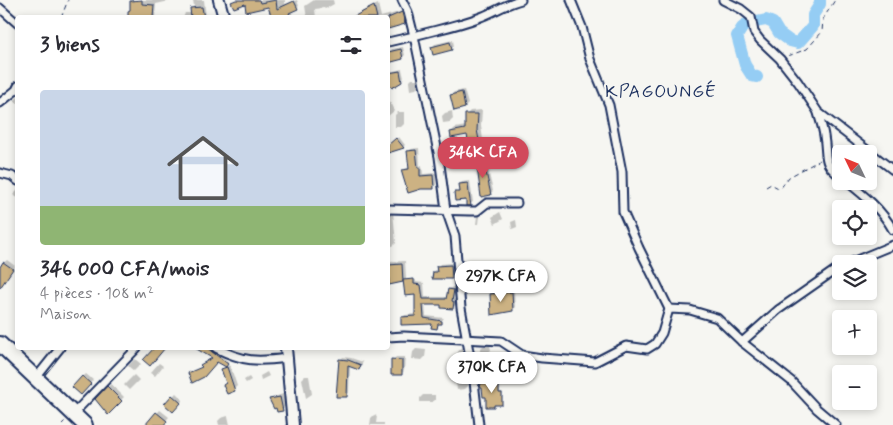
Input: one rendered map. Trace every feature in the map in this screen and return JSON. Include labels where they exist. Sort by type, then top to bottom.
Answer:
[{"type":"highway","points":[[0,344],[85,425]]},
{"type":"street","points":[[219,0],[223,15]]},
{"type":"street","points":[[402,0],[408,12],[414,36],[439,157],[446,210],[455,236],[461,308],[476,395],[479,425]]},
{"type":"street","points":[[390,42],[475,19],[500,7],[521,0]]},
{"type":"street","points":[[390,337],[501,340],[522,354],[542,358],[596,362],[626,346],[647,348],[655,344],[662,333],[669,309],[623,212],[622,172],[609,105],[590,59],[582,28],[571,0]]},
{"type":"street","points":[[723,0],[741,9],[751,17],[752,25],[760,40],[780,59],[818,112],[893,170]]},
{"type":"street","points":[[0,8],[15,21]]},
{"type":"street","points":[[0,103],[15,91]]},
{"type":"street","points":[[818,112],[824,136],[825,157],[832,170]]},
{"type":"street","points":[[0,173],[15,178]]},
{"type":"street","points":[[858,190],[888,221],[893,230]]},
{"type":"street","points":[[390,209],[478,210],[487,202],[517,203]]},
{"type":"street","points":[[869,255],[893,245]]},
{"type":"street","points":[[742,342],[778,310],[832,272]]},
{"type":"street","points":[[669,309],[690,310],[717,318],[742,342],[791,381],[817,409],[836,425]]},
{"type":"street","points":[[36,378],[58,350]]},
{"type":"street","points":[[73,414],[135,350]]},
{"type":"street","points":[[221,350],[251,361],[288,358]]},
{"type":"street","points":[[286,350],[293,425]]},
{"type":"path","points":[[62,15],[68,0]]},
{"type":"path","points":[[780,59],[807,49],[822,32],[823,19],[835,0]]},
{"type":"path","points":[[766,187],[771,184],[780,189],[790,177],[825,157]]},
{"type":"building","points":[[142,0],[142,4],[154,5],[153,15],[128,15],[130,1]]},
{"type":"building","points":[[236,0],[259,0],[260,3],[276,0],[277,9],[294,1],[298,9],[289,13],[290,15],[271,15],[268,7],[246,12],[245,4],[234,8],[231,2]]},
{"type":"building","points":[[374,6],[376,15],[357,15]]},
{"type":"building","points":[[202,7],[203,15],[191,15],[190,8]]},
{"type":"building","points":[[402,12],[405,24],[390,28],[390,17]]},
{"type":"building","points":[[450,42],[452,50],[433,55],[431,47]]},
{"type":"building","points":[[401,49],[403,59],[390,62],[390,52]]},
{"type":"building","points":[[400,71],[402,82],[392,88],[390,85],[390,73]]},
{"type":"building","points":[[462,92],[465,108],[454,111],[450,95]]},
{"type":"building","points":[[465,114],[478,114],[477,130],[480,145],[469,146],[467,135],[451,138],[450,132],[465,129]]},
{"type":"building","points":[[396,138],[404,148],[390,152],[390,143]]},
{"type":"building","points":[[456,140],[456,159],[451,160],[449,141]]},
{"type":"building","points":[[416,150],[420,176],[433,175],[434,189],[421,189],[408,193],[401,170],[409,169],[407,151]]},
{"type":"building","points":[[482,159],[491,195],[481,197],[477,167],[475,168],[474,161]]},
{"type":"building","points":[[468,183],[471,206],[466,206],[466,200],[455,201],[454,192],[460,192],[459,184]]},
{"type":"building","points":[[3,262],[13,269],[0,288],[0,267]]},
{"type":"building","points":[[402,264],[403,282],[390,285],[390,265]]},
{"type":"building","points":[[451,265],[452,279],[432,279],[433,272],[437,272],[436,266]]},
{"type":"building","points":[[414,279],[414,284],[421,285],[423,299],[446,299],[448,289],[454,290],[453,309],[441,308],[441,305],[423,305],[424,318],[442,321],[442,324],[438,324],[437,329],[431,328],[432,324],[401,325],[401,317],[415,316],[415,295],[405,296],[403,280]]},
{"type":"building","points":[[512,292],[513,311],[491,315],[490,294]]},
{"type":"building","points":[[152,350],[163,350],[150,366],[143,360]]},
{"type":"building","points":[[198,350],[210,350],[228,364],[226,367],[217,362],[204,377],[192,383],[188,373],[202,367],[200,365],[212,358]]},
{"type":"building","points":[[339,359],[361,365],[359,370],[348,366],[347,397],[336,397]]},
{"type":"building","points":[[391,359],[402,360],[402,375],[391,375]]},
{"type":"building","points":[[227,367],[235,391],[227,394],[223,385],[226,383],[221,369]]},
{"type":"building","points":[[82,376],[91,384],[81,395],[72,387]]},
{"type":"building","points":[[481,383],[499,384],[499,393],[502,393],[502,405],[486,407],[486,397],[483,397],[482,388],[480,388]]},
{"type":"building","points":[[107,386],[122,401],[108,415],[95,399]]},
{"type":"building","points":[[172,395],[181,403],[173,412],[164,404]]},
{"type":"building","points":[[280,397],[283,411],[277,412],[269,399]]},
{"type":"building","points":[[156,412],[167,421],[164,425],[145,425]]},
{"type":"waterway","points":[[757,77],[752,76],[745,65],[737,36],[742,28],[747,24],[766,20],[773,23],[779,33],[790,41],[798,43],[813,26],[813,15],[820,4],[820,0]]},
{"type":"district","name":"KPAGOUNGÉ","points":[[661,91]]}]
